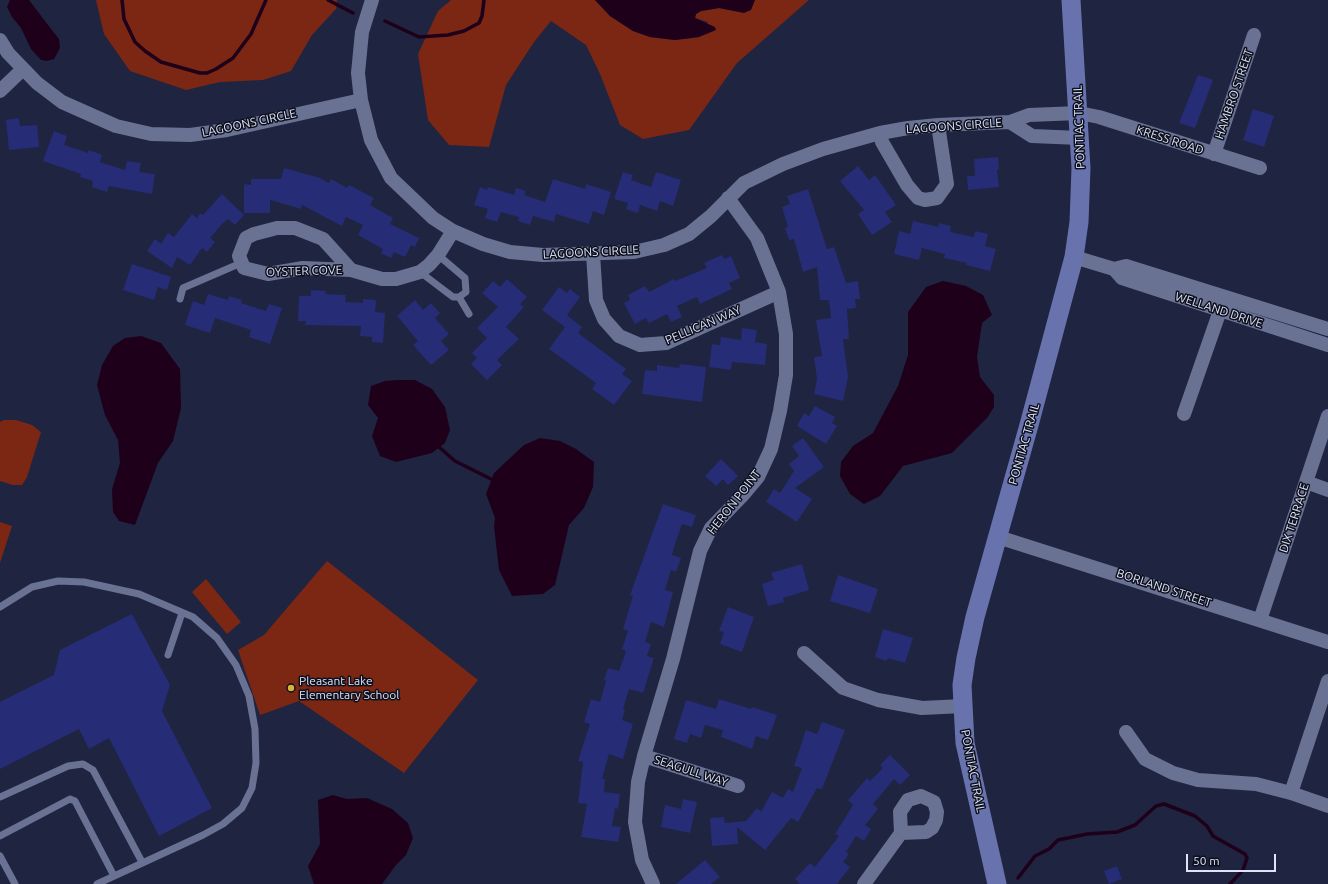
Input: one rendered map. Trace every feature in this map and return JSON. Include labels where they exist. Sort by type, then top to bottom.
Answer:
[{"type":"main road","name":"PONTIAC TRAIL","points":[[997,884],[967,750],[962,685],[975,617],[1074,256],[1081,194],[1079,113],[1071,0]]},
{"type":"street","name":"LAGOONS CIRCLE","points":[[372,0],[362,32],[358,73],[361,100],[371,140],[391,178],[433,218],[453,231],[483,244],[510,252],[543,255],[593,254],[634,252],[664,245],[689,234],[711,216],[744,183],[783,164],[823,149],[880,133],[938,125],[1010,122],[1029,115],[1079,113]]},
{"type":"street","name":"HAMBRO STREET","points":[[1214,154],[1254,35]]},
{"type":"street","name":"LAGOONS CIRCLE","points":[[0,40],[8,53],[37,83],[62,102],[116,126],[151,134],[190,135],[227,130],[361,100]]},
{"type":"street","points":[[0,91],[23,69]]},
{"type":"street","name":"KRESS ROAD","points":[[1079,113],[1099,117],[1260,168]]},
{"type":"street","name":"LAGOONS CIRCLE","points":[[1010,122],[1032,136],[1080,138]]},
{"type":"street","points":[[880,133],[882,142],[907,185],[918,198],[925,200],[937,198],[946,184],[938,125]]},
{"type":"street","name":"HERON POINT","points":[[653,884],[642,860],[635,822],[638,782],[644,756],[674,659],[700,551],[711,528],[758,477],[771,449],[780,411],[786,375],[786,334],[779,292],[757,238],[728,198]]},
{"type":"street","name":"OYSTER COVE","points":[[351,270],[323,239],[295,228],[277,228],[254,234],[246,238],[239,256],[244,268],[268,274],[304,268],[351,270],[382,279],[396,279],[420,272],[438,254],[453,231]]},
{"type":"street","name":"PELLICAN WAY","points":[[593,254],[596,300],[604,319],[619,336],[640,345],[666,343],[779,292]]},
{"type":"street","name":"WELLAND DRIVE","points":[[1074,256],[1114,269],[1122,278],[1328,345]]},
{"type":"street","name":"WELLAND DRIVE","points":[[1114,269],[1126,266],[1328,329]]},
{"type":"street","points":[[1184,414],[1224,297]]},
{"type":"street","name":"DIX TERRACE","points":[[1260,620],[1328,416]]},
{"type":"street","points":[[1306,482],[1328,490]]},
{"type":"street","name":"BORLAND STREET","points":[[998,537],[1328,642]]},
{"type":"street","points":[[804,653],[843,688],[878,700],[922,708],[963,706]]},
{"type":"street","points":[[1291,793],[1328,681]]},
{"type":"street","points":[[1126,732],[1145,759],[1174,773],[1198,780],[1256,784],[1291,793],[1328,806]]},
{"type":"street","name":"SEAGULL WAY","points":[[644,756],[738,786]]},
{"type":"street","points":[[864,884],[901,833]]},
{"type":"lane","points":[[420,272],[453,298],[459,297],[466,292],[465,278],[438,254]]},
{"type":"lane","points":[[180,299],[183,288],[241,263]]},
{"type":"lane","points":[[459,297],[469,314]]},
{"type":"lane","points":[[0,607],[32,587],[58,581],[84,582],[139,594],[193,618],[216,638],[236,665],[249,696],[255,728],[255,769],[252,788],[242,808],[216,827],[97,884]]},
{"type":"lane","points":[[168,655],[182,612]]},
{"type":"lane","points":[[0,797],[68,766],[83,764],[93,770],[142,862]]},
{"type":"lane","points":[[0,836],[70,799],[75,801],[114,876]]},
{"type":"lane","points":[[0,856],[16,884]]},
{"type":"shaded area","points":[[10,0],[29,0],[59,39],[60,48],[54,59],[47,61],[41,60],[31,49],[21,28],[12,17],[7,7]]},
{"type":"shaded area","points":[[96,0],[337,0],[336,9],[312,35],[291,71],[263,80],[220,82],[186,90],[130,71],[104,34]]},
{"type":"shaded area","points":[[451,0],[595,0],[610,16],[633,31],[650,37],[675,40],[699,37],[708,22],[695,18],[696,14],[701,11],[719,8],[741,12],[750,10],[755,0],[809,0],[737,63],[689,130],[643,139],[620,125],[600,74],[586,45],[551,21],[534,42],[506,85],[489,147],[449,145],[428,120],[418,54],[438,11]]},
{"type":"shaded area","points":[[595,0],[755,0],[751,10],[744,13],[719,8],[701,11],[696,14],[695,18],[715,27],[716,30],[699,37],[675,40],[650,37],[633,31],[610,16]]},
{"type":"shaded area","points":[[943,281],[966,286],[983,295],[992,315],[982,323],[977,357],[980,377],[994,395],[994,407],[987,418],[952,453],[903,466],[880,496],[864,504],[850,494],[840,476],[841,462],[853,446],[873,433],[898,386],[908,355],[908,312],[926,287]]},
{"type":"shaded area","points":[[141,336],[161,343],[180,369],[181,408],[173,441],[158,463],[135,525],[119,521],[113,512],[112,489],[120,463],[118,440],[105,415],[97,385],[102,365],[113,346],[125,338]]},
{"type":"shaded area","points":[[415,380],[432,389],[445,407],[450,430],[445,443],[432,453],[396,462],[380,456],[372,436],[378,418],[368,405],[371,386],[385,381]]},
{"type":"shaded area","points":[[4,420],[16,420],[32,425],[41,432],[27,477],[22,485],[13,485],[0,481],[0,422]]},
{"type":"shaded area","points":[[540,438],[560,441],[576,449],[594,462],[593,487],[584,508],[569,525],[555,585],[543,594],[512,596],[499,570],[494,526],[495,518],[486,494],[494,473],[524,445]]},
{"type":"shaded area","points":[[0,522],[12,526],[0,563]]},
{"type":"shaded area","points":[[327,561],[478,680],[404,773],[299,701],[260,715],[238,650],[264,635]]},
{"type":"shaded area","points":[[206,579],[241,622],[227,634],[192,592]]},
{"type":"shaded area","points":[[333,795],[347,799],[367,798],[392,809],[408,823],[413,838],[406,855],[396,865],[382,884],[314,884],[308,866],[320,844],[318,800]]},
{"type":"building","points":[[1198,75],[1213,80],[1195,128],[1179,123]]},
{"type":"building","points":[[1253,109],[1274,116],[1264,147],[1243,140]]},
{"type":"building","points":[[19,118],[20,126],[37,125],[39,147],[9,150],[6,120]]},
{"type":"building","points":[[54,131],[67,136],[64,145],[88,153],[89,150],[102,155],[100,162],[125,170],[127,161],[141,163],[139,172],[155,174],[152,194],[109,186],[107,192],[92,187],[93,181],[80,177],[81,174],[43,161]]},
{"type":"building","points":[[998,157],[999,169],[997,170],[999,187],[968,190],[967,176],[975,176],[974,159]]},
{"type":"building","points":[[858,166],[869,180],[875,175],[896,205],[885,212],[892,222],[872,235],[858,214],[864,210],[840,181]]},
{"type":"building","points":[[284,168],[320,178],[329,183],[331,179],[347,188],[349,185],[374,198],[370,205],[393,218],[390,224],[419,238],[415,247],[411,245],[405,257],[394,252],[391,258],[381,253],[383,249],[358,235],[363,225],[346,217],[342,226],[302,205],[301,209],[270,200],[270,213],[244,213],[244,184],[251,185],[251,179],[281,179]]},
{"type":"building","points":[[623,172],[633,175],[631,180],[651,187],[656,172],[681,180],[673,206],[660,201],[657,211],[640,205],[638,213],[626,209],[628,203],[614,199]]},
{"type":"building","points":[[553,179],[585,189],[586,184],[611,192],[604,215],[593,211],[589,224],[556,214],[554,222],[533,216],[530,225],[518,221],[519,217],[501,212],[497,222],[485,218],[488,209],[474,205],[480,187],[487,190],[488,187],[514,195],[516,188],[526,191],[524,195],[545,202]]},
{"type":"building","points":[[808,189],[827,249],[834,247],[846,283],[858,281],[860,299],[855,299],[856,308],[847,309],[849,339],[843,339],[848,377],[843,401],[814,394],[817,379],[814,357],[822,356],[816,320],[831,318],[829,300],[820,300],[817,267],[803,272],[794,239],[789,240],[785,228],[788,227],[782,207],[790,204],[787,196]]},
{"type":"building","points":[[222,194],[244,215],[235,225],[228,219],[222,224],[210,238],[215,242],[207,252],[202,248],[190,265],[177,257],[172,268],[147,251],[155,239],[161,244],[168,233],[174,237],[192,214],[197,218],[200,213],[203,215]]},
{"type":"building","points":[[913,221],[938,227],[939,223],[951,226],[950,232],[974,237],[975,231],[988,234],[985,246],[996,249],[990,271],[966,265],[967,263],[944,258],[945,254],[922,248],[919,260],[894,254],[899,231],[910,234]]},
{"type":"building","points":[[722,255],[724,259],[731,256],[740,278],[729,283],[732,289],[700,304],[697,297],[677,306],[682,317],[671,322],[667,314],[649,323],[646,318],[635,324],[624,303],[630,300],[628,295],[645,286],[649,292],[674,279],[675,281],[707,268],[704,263]]},
{"type":"building","points":[[132,264],[171,277],[167,290],[158,287],[154,300],[123,290]]},
{"type":"building","points":[[507,279],[527,297],[520,304],[524,307],[506,327],[519,339],[497,360],[502,365],[487,380],[471,364],[477,358],[472,353],[487,338],[477,328],[498,307],[482,293],[493,281],[500,287]]},
{"type":"building","points":[[559,287],[567,293],[570,289],[580,297],[567,315],[582,327],[578,333],[626,369],[622,374],[632,381],[614,405],[592,389],[596,383],[549,349],[565,327],[542,310]]},
{"type":"building","points":[[311,290],[326,291],[325,294],[346,295],[345,302],[363,303],[363,299],[376,300],[375,312],[385,313],[383,343],[372,342],[372,337],[360,336],[361,326],[305,325],[306,321],[298,321],[299,296],[311,296]]},
{"type":"building","points":[[208,294],[228,300],[229,296],[242,300],[241,303],[266,311],[269,304],[282,308],[270,344],[249,337],[251,330],[215,318],[210,333],[185,325],[193,301],[204,305]]},
{"type":"building","points":[[415,300],[423,310],[431,303],[440,313],[435,318],[449,334],[441,341],[449,350],[431,365],[413,345],[418,341],[397,316]]},
{"type":"building","points":[[742,328],[757,330],[755,342],[767,344],[765,365],[732,362],[731,370],[709,367],[712,344],[720,345],[721,337],[741,340]]},
{"type":"building","points":[[680,364],[706,367],[702,402],[642,394],[645,370],[657,371],[657,365],[679,368]]},
{"type":"building","points":[[815,406],[835,417],[832,423],[837,426],[826,444],[797,426],[804,413],[809,416]]},
{"type":"building","points":[[803,438],[824,467],[795,488],[812,499],[797,522],[766,502],[774,489],[780,493],[794,471],[789,464],[799,456],[792,446]]},
{"type":"building","points":[[721,459],[738,476],[728,485],[723,479],[716,486],[705,476]]},
{"type":"building","points":[[663,504],[696,515],[692,527],[682,524],[674,547],[672,555],[681,558],[676,572],[671,570],[665,590],[673,592],[664,627],[651,622],[645,642],[651,644],[647,656],[654,658],[643,693],[629,689],[623,709],[625,710],[622,720],[633,724],[623,759],[609,754],[602,779],[605,779],[604,792],[620,794],[618,809],[615,808],[612,826],[621,827],[618,842],[581,837],[587,804],[578,803],[583,762],[578,761],[590,724],[584,722],[591,699],[600,702],[608,668],[619,671],[626,651],[622,649],[628,631],[623,629],[633,596],[630,595]]},
{"type":"building","points":[[802,564],[809,590],[783,598],[784,602],[768,606],[762,584],[774,580],[771,573]]},
{"type":"building","points":[[838,575],[878,589],[870,613],[830,601]]},
{"type":"building","points":[[728,607],[754,617],[742,652],[720,644],[724,632],[719,631]]},
{"type":"building","points":[[132,614],[170,685],[162,711],[212,808],[159,836],[109,738],[89,749],[79,729],[0,769],[0,702],[54,675],[60,650]]},
{"type":"building","points":[[883,629],[913,638],[905,663],[888,658],[886,661],[875,657]]},
{"type":"building","points":[[719,699],[777,715],[768,740],[756,736],[752,749],[721,737],[723,730],[705,725],[701,738],[690,734],[687,743],[674,739],[686,700],[716,709]]},
{"type":"building","points":[[822,722],[845,730],[822,789],[817,788],[798,822],[791,818],[765,850],[737,827],[738,844],[712,846],[710,818],[724,817],[725,823],[746,821],[757,808],[761,812],[772,792],[783,798],[788,789],[793,792],[802,768],[794,766],[806,730],[817,734]]},
{"type":"building","points":[[890,755],[910,775],[900,785],[894,779],[873,804],[878,809],[865,825],[871,829],[864,841],[856,836],[846,852],[849,854],[843,862],[850,867],[837,884],[800,884],[795,879],[810,863],[815,867],[839,836],[835,834],[853,805],[848,800],[867,778],[870,781],[883,768],[880,765]]},
{"type":"building","points":[[683,799],[697,802],[690,833],[661,827],[665,805],[681,809]]},
{"type":"building","points":[[705,860],[720,877],[711,884],[676,884]]},
{"type":"building","points":[[1117,866],[1122,879],[1109,884],[1104,871]]},
{"type":"waterway","points":[[122,0],[124,19],[135,42],[161,62],[200,73],[207,73],[216,69],[233,58],[251,34],[266,0]]},
{"type":"waterway","points":[[328,0],[353,13]]},
{"type":"waterway","points":[[385,21],[419,37],[448,35],[464,31],[479,23],[482,16],[484,0]]},
{"type":"waterway","points":[[439,447],[455,461],[491,479]]},
{"type":"waterway","points":[[1018,878],[1035,856],[1049,849],[1058,840],[1087,834],[1117,832],[1135,825],[1156,806],[1164,804],[1195,816],[1207,826],[1213,836],[1245,854],[1247,858],[1243,870],[1230,884]]},
{"type":"place","name":"Pleasant Lake Elementary School","points":[[291,688]]}]
